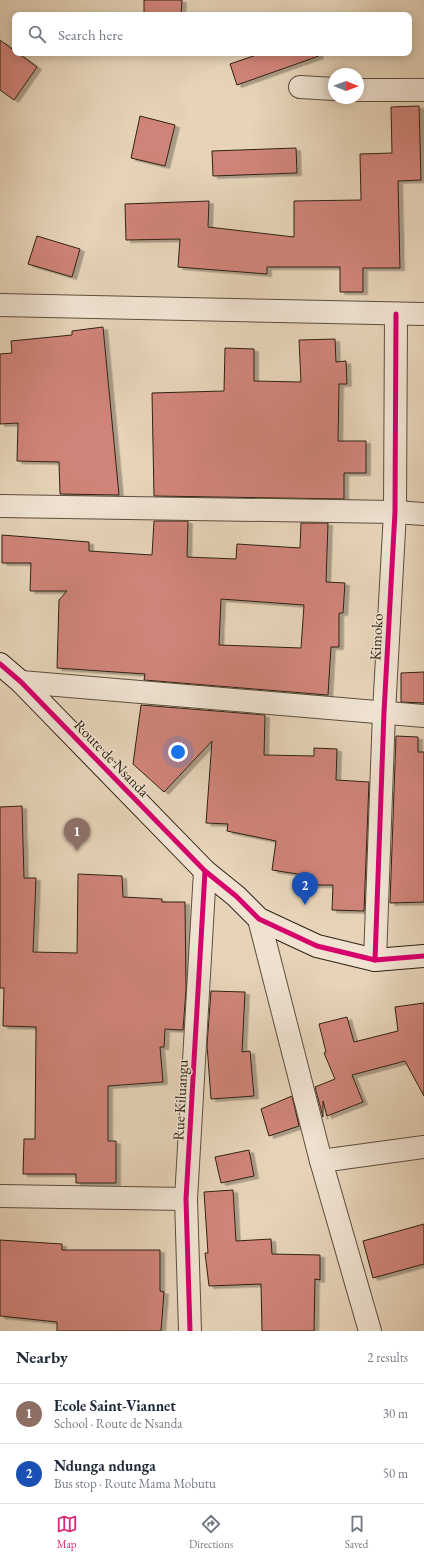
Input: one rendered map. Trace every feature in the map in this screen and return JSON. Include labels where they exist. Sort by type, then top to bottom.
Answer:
[{"type":"street","points":[[300,87],[328,89]]},
{"type":"street","points":[[364,90],[424,90]]},
{"type":"street","points":[[0,305],[424,314]]},
{"type":"street","name":"Kimoko","points":[[375,960],[384,712],[395,512],[396,314]]},
{"type":"street","points":[[0,506],[395,512],[424,514]]},
{"type":"street","name":"Route de Nsanda","points":[[0,664],[20,682],[205,870],[236,896],[259,919]]},
{"type":"street","points":[[20,682],[424,716]]},
{"type":"street","name":"Rue Kiluangu","points":[[190,1331],[186,1199],[205,870]]},
{"type":"street","points":[[259,919],[317,946],[375,960],[424,956]]},
{"type":"street","points":[[259,919],[320,1162],[370,1331]]},
{"type":"street","points":[[320,1162],[424,1147]]},
{"type":"street","points":[[0,1196],[186,1199]]},
{"type":"building","points":[[144,0],[182,0],[181,12],[144,12]]},
{"type":"building","points":[[0,40],[12,49],[12,56],[22,56],[37,67],[14,100],[0,90]]},
{"type":"building","points":[[253,56],[319,56],[237,85],[230,64]]},
{"type":"building","points":[[419,106],[421,180],[398,181],[400,268],[363,268],[363,292],[340,292],[340,267],[267,267],[267,274],[178,267],[180,239],[126,240],[125,204],[209,201],[208,227],[294,237],[294,201],[361,200],[360,154],[392,153],[391,107]]},
{"type":"building","points":[[140,116],[175,125],[165,166],[131,158]]},
{"type":"building","points":[[296,148],[297,173],[213,176],[212,151]]},
{"type":"building","points":[[37,236],[80,249],[72,277],[28,264]]},
{"type":"building","points":[[103,327],[119,495],[60,494],[59,462],[17,461],[18,423],[0,424],[0,354],[12,353],[11,341],[72,335],[72,331]]},
{"type":"building","points":[[335,339],[336,362],[346,361],[347,384],[339,384],[338,441],[366,441],[366,473],[344,473],[344,499],[154,496],[152,393],[224,391],[225,348],[254,349],[254,381],[301,382],[299,340]]},
{"type":"building","points":[[154,521],[188,521],[187,557],[236,559],[237,544],[300,548],[301,523],[328,523],[326,582],[345,583],[343,613],[339,613],[339,647],[331,647],[328,695],[144,680],[145,674],[57,668],[59,600],[67,591],[30,591],[31,563],[2,563],[2,535],[89,542],[89,551],[152,555]],"holes":[[[221,599],[304,605],[301,648],[219,645]]]},
{"type":"building","points":[[424,672],[424,703],[401,702],[401,673]]},
{"type":"building","points":[[141,705],[265,715],[264,755],[314,756],[314,748],[337,749],[336,780],[369,782],[364,911],[332,910],[333,885],[303,885],[304,875],[272,870],[276,841],[227,831],[228,824],[206,823],[212,741],[164,792],[133,764]]},
{"type":"building","points":[[396,736],[418,737],[418,752],[424,752],[424,902],[390,903]]},
{"type":"building","points":[[22,806],[24,878],[36,878],[33,952],[77,953],[78,874],[122,876],[123,897],[162,899],[162,902],[185,902],[186,990],[183,1030],[165,1029],[164,1047],[160,1047],[163,1082],[108,1086],[108,1141],[116,1141],[116,1183],[76,1183],[76,1174],[23,1174],[24,1139],[35,1139],[36,1027],[3,1026],[4,988],[0,988],[0,807]]},
{"type":"building","points":[[211,991],[245,992],[242,1052],[250,1051],[254,1096],[211,1099],[207,1045]]},
{"type":"building","points":[[424,1003],[424,1096],[405,1061],[352,1075],[363,1102],[327,1116],[323,1101],[323,1117],[315,1087],[335,1079],[324,1053],[326,1052],[319,1024],[347,1017],[354,1042],[398,1031],[395,1007]]},
{"type":"building","points":[[292,1096],[299,1126],[269,1136],[261,1109]]},
{"type":"building","points":[[249,1150],[254,1176],[221,1183],[215,1157]]},
{"type":"building","points":[[233,1190],[236,1241],[271,1239],[272,1254],[320,1255],[320,1280],[315,1279],[314,1331],[262,1331],[261,1284],[209,1286],[205,1253],[208,1253],[204,1192]]},
{"type":"building","points":[[424,1224],[424,1264],[373,1278],[363,1241]]},
{"type":"building","points":[[0,1240],[62,1244],[62,1250],[160,1250],[160,1291],[164,1292],[161,1331],[57,1331],[57,1322],[0,1316]]},
{"type":"cycle path","points":[[375,960],[384,712],[395,512],[396,314]]},
{"type":"cycle path","points":[[0,664],[21,682],[205,871],[236,896],[259,919],[317,946],[375,960],[424,956]]},
{"type":"cycle path","points":[[190,1331],[186,1199],[205,871]]},
{"type":"place","name":"Ecole Saint-Viannet","points":[[77,851]]},
{"type":"place","name":"Ndunga ndunga","points":[[305,905]]}]
